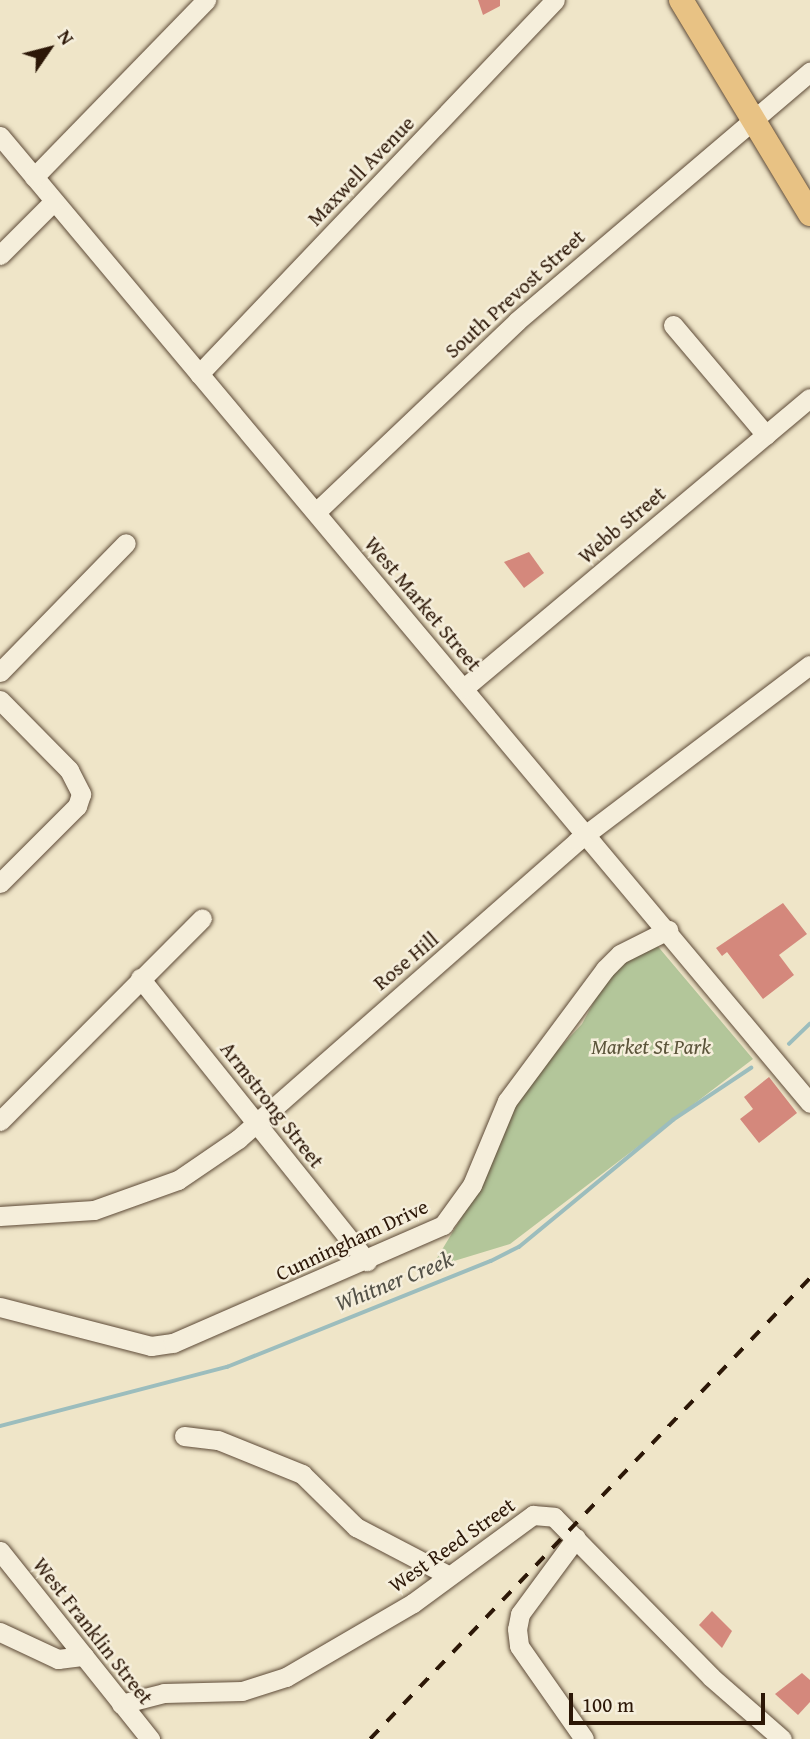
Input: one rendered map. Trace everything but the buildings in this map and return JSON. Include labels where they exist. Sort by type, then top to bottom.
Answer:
[{"type":"main road","points":[[681,0],[810,214]]},
{"type":"street","points":[[34,177],[206,0]]},
{"type":"street","name":"Maxwell Avenue","points":[[199,374],[555,0]]},
{"type":"street","name":"South Prevost Street","points":[[316,512],[681,176],[755,123],[810,72]]},
{"type":"street","name":"West Market Street","points":[[0,136],[668,930],[810,1103]]},
{"type":"street","points":[[0,255],[54,201]]},
{"type":"street","points":[[673,325],[766,435]]},
{"type":"street","name":"Webb Street","points":[[464,688],[810,398]]},
{"type":"street","points":[[0,673],[126,542]]},
{"type":"street","name":"Rose Hill","points":[[0,1216],[94,1210],[133,1199],[178,1180],[258,1122],[586,833],[810,665]]},
{"type":"street","points":[[0,700],[69,770],[79,799],[0,883]]},
{"type":"street","points":[[0,1121],[139,978],[202,918]]},
{"type":"street","name":"Cunningham Drive","points":[[0,1307],[162,1345],[367,1261],[443,1225],[472,1185],[507,1101],[605,969],[620,954],[668,930]]},
{"type":"street","name":"Armstrong Street","points":[[139,978],[258,1122],[367,1261]]},
{"type":"street","points":[[184,1436],[218,1440],[302,1474],[356,1527],[448,1575]]},
{"type":"street","name":"West Reed Street","points":[[121,1704],[164,1693],[242,1691],[286,1677],[448,1575],[533,1515],[554,1517],[711,1677],[782,1739]]},
{"type":"street","points":[[576,1538],[520,1614],[517,1629],[519,1646],[584,1739]]},
{"type":"street","name":"West Franklin Street","points":[[0,1551],[149,1739]]},
{"type":"street","points":[[0,1632],[58,1659],[84,1656]]},
{"type":"green space","name":"Market St Park","points":[[655,943],[753,1059],[510,1244],[431,1268],[481,1185],[504,1122],[538,1071],[582,1024],[611,970]]},
{"type":"waterway","name":"Whitner Creek","points":[[789,1044],[810,1024]]},
{"type":"waterway","name":"Whitner Creek","points":[[0,1426],[227,1367],[491,1261],[519,1247],[673,1120],[751,1068]]},
{"type":"railway","points":[[370,1739],[810,1278]]}]
